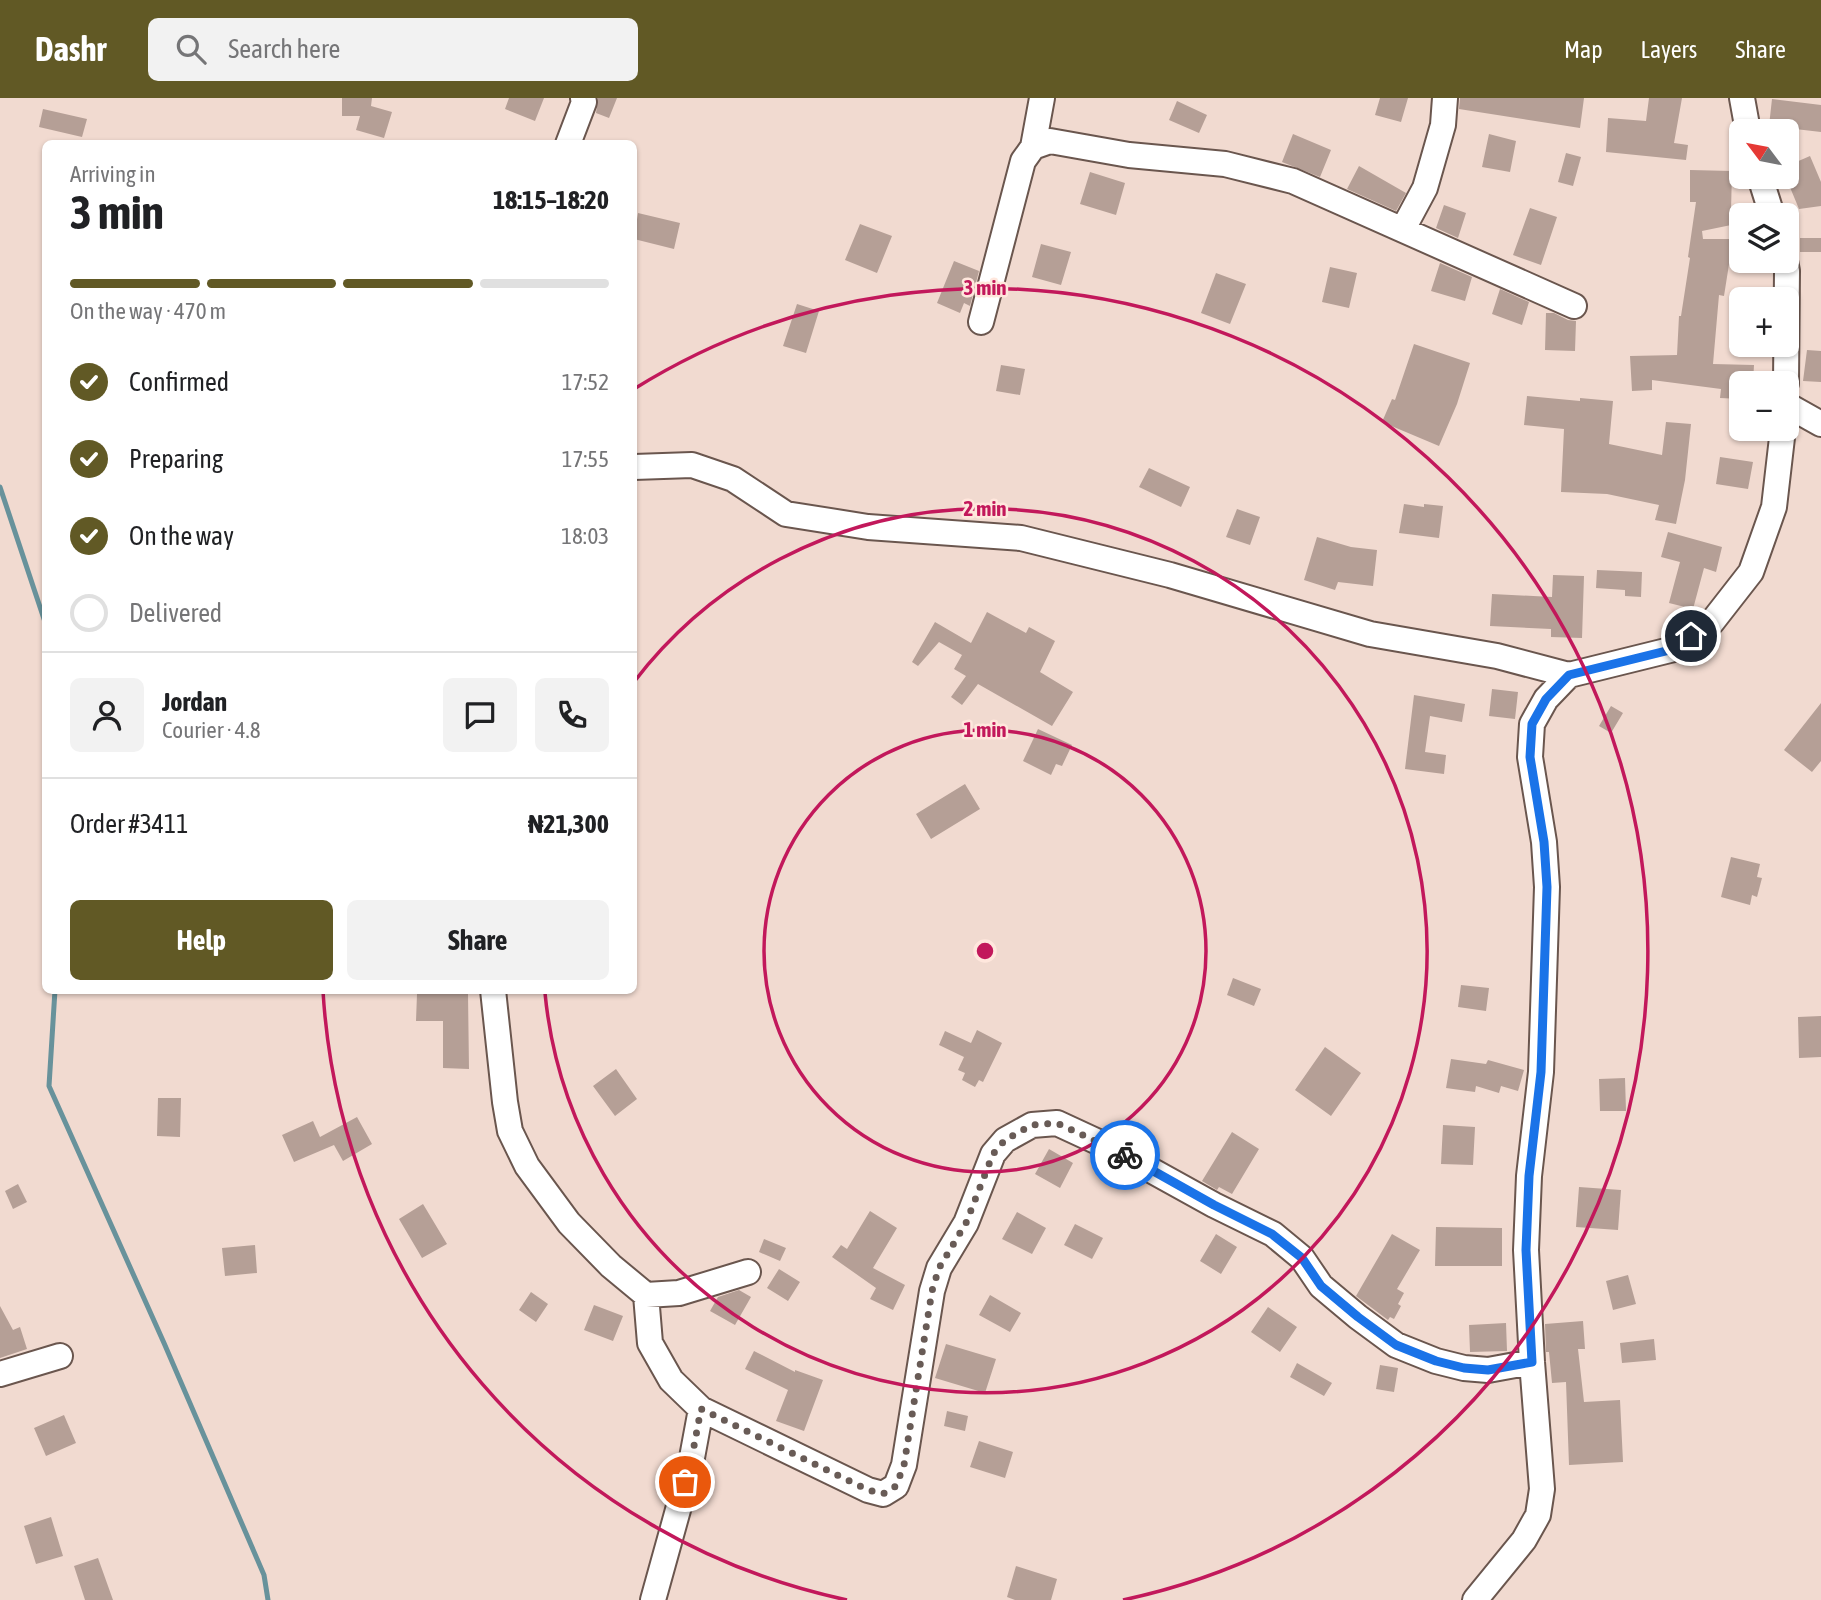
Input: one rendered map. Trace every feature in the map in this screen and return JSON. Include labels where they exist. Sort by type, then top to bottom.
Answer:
[{"type":"street","points":[[570,140],[584,103],[583,98]]},
{"type":"street","points":[[981,323],[1023,161],[1033,147],[1042,98]]},
{"type":"street","points":[[1403,229],[1425,188],[1443,125],[1445,98]]},
{"type":"street","points":[[1742,98],[1746,119]]},
{"type":"street","points":[[1033,147],[1050,141],[1129,155],[1226,164],[1293,181],[1574,306]]},
{"type":"street","points":[[1786,371],[1787,273]]},
{"type":"street","points":[[1799,412],[1821,424]]},
{"type":"street","points":[[637,467],[691,466],[702,469],[733,479],[786,514],[868,527],[1021,538],[1170,575],[1370,634],[1497,656],[1569,675],[1670,650],[1712,622],[1751,572],[1774,507],[1782,441]]},
{"type":"street","points":[[1475,1600],[1524,1540],[1538,1514],[1542,1489],[1526,1250],[1529,1176],[1541,1072],[1547,887],[1544,842],[1530,757],[1532,724],[1546,699],[1569,675]]},
{"type":"street","points":[[493,994],[510,1131],[527,1166],[569,1223],[611,1266],[646,1295],[679,1293],[748,1272]]},
{"type":"street","points":[[646,1295],[650,1343],[671,1380],[701,1409],[868,1490],[883,1494],[896,1486],[904,1465],[930,1304],[939,1268],[966,1223],[993,1154],[1005,1140],[1032,1125],[1057,1123],[1111,1148],[1272,1234],[1302,1258],[1321,1286],[1396,1345],[1436,1361],[1464,1368],[1488,1370],[1532,1362]]},
{"type":"street","points":[[0,1374],[60,1356]]},
{"type":"street","points":[[653,1600],[691,1462],[701,1409]]},
{"type":"building","points":[[342,98],[372,98],[371,106],[392,112],[384,138],[356,130],[360,116],[342,116]]},
{"type":"building","points":[[509,98],[544,98],[535,121],[505,109]]},
{"type":"building","points":[[598,98],[617,98],[609,118],[596,113]]},
{"type":"building","points":[[1380,98],[1408,98],[1401,122],[1375,115]]},
{"type":"building","points":[[1460,98],[1584,98],[1580,128],[1459,109]]},
{"type":"building","points":[[1649,98],[1682,98],[1674,143],[1688,145],[1686,160],[1606,152],[1608,118],[1646,121]]},
{"type":"building","points":[[1772,99],[1821,105],[1821,132],[1799,129],[1799,119],[1770,119]]},
{"type":"building","points":[[1177,101],[1207,115],[1199,133],[1169,120]]},
{"type":"building","points":[[43,109],[87,119],[82,137],[39,127]]},
{"type":"building","points":[[1293,134],[1331,150],[1320,177],[1282,162]]},
{"type":"building","points":[[1489,134],[1516,141],[1510,172],[1482,167]]},
{"type":"building","points":[[1566,153],[1581,157],[1573,186],[1558,182]]},
{"type":"building","points":[[1810,156],[1821,182],[1821,206],[1799,209],[1799,203],[1797,203],[1791,189],[1799,189],[1799,161]]},
{"type":"building","points":[[1359,166],[1406,193],[1396,211],[1347,189]]},
{"type":"building","points":[[1690,170],[1729,171],[1729,189],[1732,189],[1729,225],[1702,231],[1703,239],[1729,239],[1729,264],[1724,296],[1719,295],[1713,364],[1754,365],[1754,371],[1729,371],[1729,398],[1720,398],[1721,389],[1652,380],[1652,390],[1632,391],[1630,356],[1677,355],[1679,316],[1690,258],[1696,202],[1690,202]]},
{"type":"building","points":[[1090,172],[1125,183],[1116,215],[1080,204]]},
{"type":"building","points":[[1444,205],[1466,213],[1458,238],[1436,228]]},
{"type":"building","points":[[1530,208],[1557,217],[1541,265],[1513,255]]},
{"type":"building","points":[[638,213],[680,223],[674,249],[637,240]]},
{"type":"building","points":[[860,224],[892,236],[877,273],[845,260]]},
{"type":"building","points":[[1800,238],[1821,238],[1821,252],[1800,252]]},
{"type":"building","points":[[1041,244],[1071,252],[1061,285],[1032,277]]},
{"type":"building","points":[[954,261],[979,271],[970,306],[964,303],[960,313],[937,303]]},
{"type":"building","points":[[1440,263],[1472,277],[1465,301],[1431,291]]},
{"type":"building","points":[[1330,267],[1357,273],[1349,308],[1322,302]]},
{"type":"building","points":[[1216,273],[1246,284],[1230,324],[1201,313]]},
{"type":"building","points":[[1500,289],[1529,302],[1522,325],[1492,314]]},
{"type":"building","points":[[797,304],[819,311],[806,353],[783,346]]},
{"type":"building","points":[[1546,313],[1576,321],[1575,351],[1545,350]]},
{"type":"building","points":[[1414,344],[1470,363],[1457,404],[1439,446],[1382,422],[1392,399],[1395,400]]},
{"type":"building","points":[[1807,350],[1821,351],[1821,382],[1803,381]]},
{"type":"building","points":[[1001,365],[1025,369],[1020,395],[996,391]]},
{"type":"building","points":[[1527,396],[1613,401],[1609,444],[1662,455],[1666,422],[1691,424],[1685,480],[1676,524],[1655,520],[1659,505],[1607,494],[1561,492],[1564,429],[1524,425]]},
{"type":"building","points":[[1720,457],[1753,462],[1748,489],[1716,484]]},
{"type":"building","points":[[1149,468],[1190,487],[1181,507],[1139,487]]},
{"type":"building","points":[[1404,504],[1443,506],[1439,538],[1399,533]]},
{"type":"building","points":[[1237,509],[1260,517],[1250,545],[1226,537]]},
{"type":"building","points":[[1668,532],[1722,547],[1716,572],[1704,568],[1693,609],[1669,603],[1680,562],[1661,557]]},
{"type":"building","points":[[1317,537],[1351,547],[1377,550],[1373,586],[1338,582],[1335,590],[1304,580]]},
{"type":"building","points":[[1597,570],[1642,572],[1641,597],[1625,596],[1625,590],[1596,588]]},
{"type":"building","points":[[1553,575],[1584,576],[1582,638],[1551,637],[1551,629],[1490,626],[1492,594],[1552,597]]},
{"type":"building","points":[[987,612],[1026,633],[1029,627],[1055,641],[1040,672],[1073,692],[1052,726],[978,684],[962,705],[951,697],[966,676],[954,669],[962,655],[939,642],[918,666],[912,662],[935,622],[971,643]]},
{"type":"building","points":[[1492,689],[1518,692],[1515,719],[1489,716]]},
{"type":"building","points":[[1414,695],[1465,704],[1462,722],[1430,716],[1425,752],[1446,755],[1444,774],[1405,769]]},
{"type":"building","points":[[1821,703],[1821,761],[1812,772],[1784,750]]},
{"type":"building","points":[[1611,706],[1623,713],[1611,733],[1599,726]]},
{"type":"building","points":[[1038,729],[1072,745],[1062,766],[1056,764],[1051,775],[1023,761]]},
{"type":"building","points":[[965,784],[980,809],[931,839],[916,814]]},
{"type":"building","points":[[1731,857],[1760,864],[1757,877],[1762,878],[1757,897],[1752,895],[1750,905],[1721,897]]},
{"type":"building","points":[[1233,978],[1261,989],[1254,1006],[1227,995]]},
{"type":"building","points":[[1461,985],[1489,988],[1486,1011],[1458,1007]]},
{"type":"building","points":[[417,994],[468,994],[469,1069],[443,1068],[443,1021],[416,1021]]},
{"type":"building","points":[[1821,1016],[1821,1057],[1799,1058],[1798,1017]]},
{"type":"building","points":[[977,1030],[1002,1043],[983,1082],[979,1080],[975,1087],[962,1080],[965,1073],[958,1070],[964,1057],[939,1045],[945,1031],[971,1043]]},
{"type":"building","points":[[1325,1047],[1361,1073],[1331,1116],[1295,1090]]},
{"type":"building","points":[[1451,1059],[1486,1064],[1488,1060],[1524,1070],[1518,1091],[1501,1086],[1499,1093],[1476,1086],[1475,1092],[1446,1088]]},
{"type":"building","points":[[616,1069],[637,1099],[615,1116],[593,1086]]},
{"type":"building","points":[[1625,1078],[1626,1111],[1600,1111],[1599,1079]]},
{"type":"building","points":[[158,1098],[181,1098],[180,1137],[157,1136]]},
{"type":"building","points":[[357,1117],[372,1144],[343,1161],[334,1145],[294,1162],[282,1135],[313,1121],[320,1137]]},
{"type":"building","points":[[1443,1125],[1475,1127],[1473,1165],[1441,1164]]},
{"type":"building","points":[[1232,1132],[1259,1149],[1232,1194],[1219,1187],[1217,1190],[1202,1181]]},
{"type":"building","points":[[1049,1149],[1073,1163],[1060,1188],[1035,1174]]},
{"type":"building","points":[[18,1184],[27,1202],[13,1209],[5,1191]]},
{"type":"building","points":[[1579,1187],[1621,1190],[1618,1230],[1576,1227]]},
{"type":"building","points":[[423,1204],[447,1244],[422,1258],[399,1219]]},
{"type":"building","points":[[870,1211],[897,1228],[873,1268],[905,1285],[893,1310],[870,1299],[876,1288],[832,1257],[841,1245],[847,1249]]},
{"type":"building","points":[[1017,1212],[1046,1228],[1032,1254],[1002,1239]]},
{"type":"building","points":[[1075,1224],[1103,1238],[1092,1259],[1064,1245]]},
{"type":"building","points":[[1436,1227],[1502,1228],[1502,1266],[1435,1266]]},
{"type":"building","points":[[1216,1234],[1237,1247],[1221,1274],[1200,1261]]},
{"type":"building","points":[[1392,1234],[1420,1250],[1397,1289],[1404,1293],[1398,1304],[1401,1306],[1394,1319],[1390,1317],[1388,1320],[1356,1296]]},
{"type":"building","points":[[764,1239],[786,1248],[780,1261],[759,1252]]},
{"type":"building","points":[[255,1245],[257,1273],[225,1276],[222,1248]]},
{"type":"building","points":[[779,1269],[800,1282],[788,1301],[767,1288]]},
{"type":"building","points":[[1628,1275],[1636,1304],[1613,1310],[1606,1281]]},
{"type":"building","points":[[739,1290],[751,1297],[735,1325],[710,1311],[718,1297]]},
{"type":"building","points":[[531,1292],[548,1304],[536,1322],[519,1310]]},
{"type":"building","points":[[990,1295],[1021,1313],[1010,1332],[979,1315]]},
{"type":"building","points":[[594,1305],[623,1316],[613,1341],[584,1330]]},
{"type":"building","points":[[0,1306],[13,1330],[20,1327],[27,1349],[0,1358]]},
{"type":"building","points":[[1268,1307],[1297,1327],[1280,1352],[1251,1332]]},
{"type":"building","points":[[1583,1321],[1585,1349],[1578,1349],[1584,1402],[1620,1400],[1623,1462],[1569,1465],[1566,1382],[1552,1383],[1549,1352],[1546,1352],[1545,1324]]},
{"type":"building","points":[[1506,1323],[1507,1351],[1470,1352],[1469,1325]]},
{"type":"building","points":[[1654,1339],[1656,1360],[1622,1363],[1620,1343]]},
{"type":"building","points":[[946,1344],[996,1359],[985,1393],[935,1378]]},
{"type":"building","points":[[754,1351],[795,1372],[823,1380],[804,1431],[776,1421],[788,1390],[745,1369]]},
{"type":"building","points":[[1297,1363],[1332,1383],[1324,1396],[1290,1377]]},
{"type":"building","points":[[1380,1365],[1398,1368],[1394,1392],[1376,1389]]},
{"type":"building","points":[[947,1411],[968,1416],[965,1431],[944,1426]]},
{"type":"building","points":[[64,1415],[76,1443],[46,1456],[34,1428]]},
{"type":"building","points":[[979,1441],[1013,1452],[1005,1478],[970,1467]]},
{"type":"building","points":[[51,1517],[63,1556],[36,1564],[24,1526]]},
{"type":"building","points":[[98,1558],[113,1600],[85,1600],[74,1566]]},
{"type":"building","points":[[1016,1566],[1057,1579],[1051,1600],[1015,1600],[1007,1597]]},
{"type":"waterway","points":[[0,487],[42,613]]},
{"type":"waterway","points":[[55,994],[49,1086],[264,1575],[268,1600]]},
{"type":"way so far","points":[[685,1482],[701,1409],[868,1490],[883,1494],[896,1486],[904,1465],[932,1291],[939,1268],[966,1223],[993,1154],[1005,1140],[1032,1125],[1057,1123],[1125,1155]]},
{"type":"route","points":[[1125,1155],[1272,1234],[1302,1258],[1321,1286],[1396,1345],[1436,1361],[1464,1368],[1488,1370],[1532,1362],[1526,1250],[1529,1176],[1541,1072],[1547,887],[1544,842],[1530,757],[1532,724],[1546,699],[1569,675],[1670,650],[1691,636]]}]
